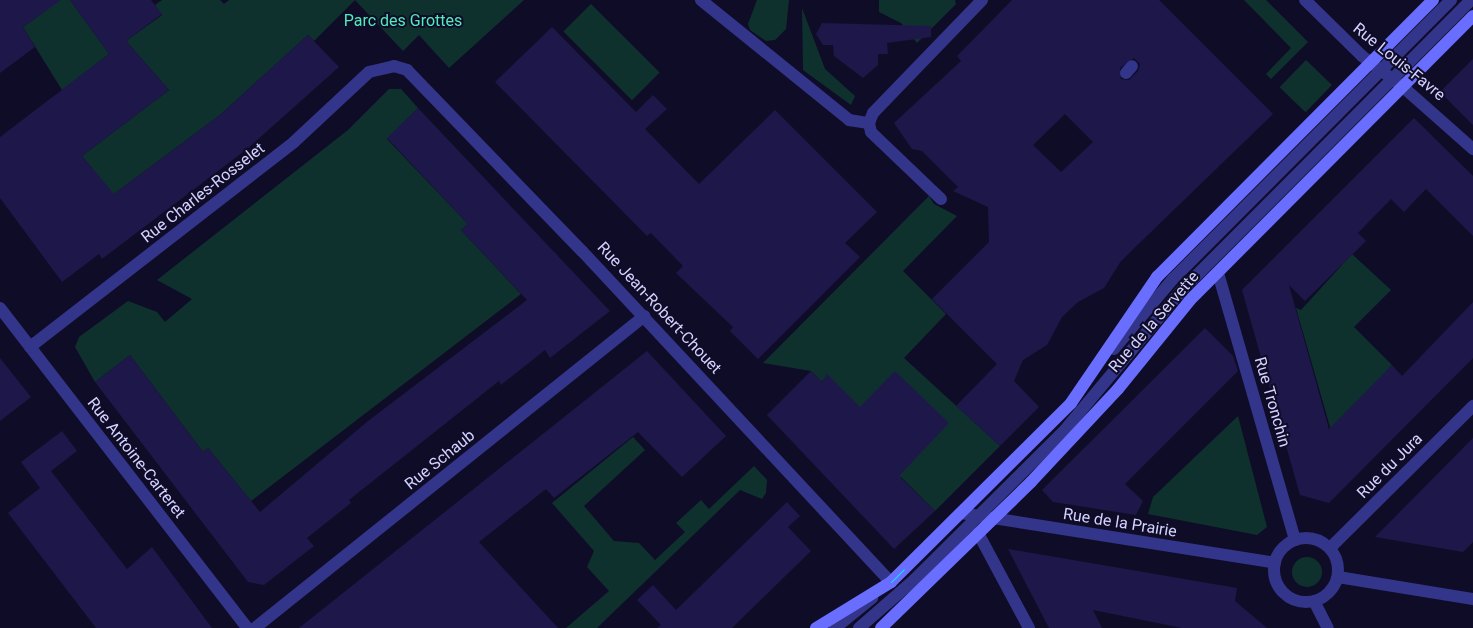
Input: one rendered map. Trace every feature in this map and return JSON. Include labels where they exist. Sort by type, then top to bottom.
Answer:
[{"type":"main road","name":"Rue de la Servette","points":[[891,582],[1085,387],[1157,277],[1433,0]]},
{"type":"main road","name":"Rue de la Servette","points":[[881,628],[993,519],[1118,389],[1190,300],[1473,16]]},
{"type":"main road","points":[[816,628],[891,582]]},
{"type":"street","points":[[701,0],[849,120],[869,123]]},
{"type":"street","points":[[941,199],[871,132],[869,123],[873,113],[982,0]]},
{"type":"street","name":"Rue Louis-Favre","points":[[1305,0],[1370,62],[1403,87],[1473,149]]},
{"type":"street","points":[[1085,387],[1154,299],[1451,0]]},
{"type":"street","points":[[859,628],[978,516],[1092,402],[1182,290],[1472,0]]},
{"type":"street","name":"Rue Jean-Robert-Chouet","points":[[394,66],[407,70],[645,316],[891,582]]},
{"type":"street","name":"Rue Charles-Rosselet","points":[[30,348],[294,142],[369,72],[394,66]]},
{"type":"street","name":"Rue Tronchin","points":[[1218,273],[1295,540]]},
{"type":"street","name":"Rue Antoine-Carteret","points":[[2,313],[247,628]]},
{"type":"street","name":"Rue Schaub","points":[[255,628],[645,316]]},
{"type":"street","name":"Rue du Jura","points":[[1330,548],[1473,406]]},
{"type":"street","name":"Rue de la Prairie","points":[[961,513],[1275,564]]},
{"type":"street","points":[[978,533],[1029,628]]},
{"type":"street","points":[[1295,540],[1316,540],[1330,548],[1338,563],[1338,577],[1328,593],[1314,601],[1295,600],[1284,593],[1277,583],[1275,564],[1284,547],[1295,540]]},
{"type":"street","points":[[1338,577],[1473,599]]},
{"type":"street","points":[[835,628],[891,582]]},
{"type":"street","points":[[1314,601],[1328,628]]},
{"type":"green space","points":[[50,0],[70,0],[109,54],[62,90],[23,27],[44,12]]},
{"type":"green space","points":[[162,0],[220,0],[224,4],[229,0],[355,0],[314,41],[308,35],[220,115],[75,223],[92,168],[82,156],[169,90],[126,41],[162,15],[155,5]]},
{"type":"green space","name":"Parc des Grottes","points":[[355,0],[524,0],[449,68],[419,35],[403,51]]},
{"type":"green space","points":[[757,0],[789,0],[786,29],[775,40],[766,41],[750,30],[748,24]]},
{"type":"green space","points":[[879,0],[955,0],[956,4],[917,43],[901,23],[879,12]]},
{"type":"green space","points":[[1244,0],[1266,0],[1308,42],[1271,79],[1266,74],[1291,48]]},
{"type":"green space","points":[[591,4],[660,73],[632,100],[563,32]]},
{"type":"green space","points":[[802,8],[825,69],[855,96],[851,105],[803,70]]},
{"type":"green space","points":[[1306,60],[1332,85],[1305,112],[1280,87]]},
{"type":"green space","points":[[389,89],[401,89],[418,108],[387,139],[468,224],[461,230],[521,294],[251,501],[208,448],[203,452],[130,355],[95,382],[75,347],[79,337],[128,301],[157,312],[165,322],[192,299],[157,280],[348,130]]},
{"type":"green space","points":[[929,196],[934,204],[957,216],[903,271],[946,314],[904,358],[1000,446],[935,511],[901,477],[895,483],[827,375],[822,382],[811,371],[763,363]]},
{"type":"green space","points":[[1352,254],[1391,290],[1354,327],[1392,365],[1332,434],[1296,308],[1301,310]]},
{"type":"green space","points":[[1238,416],[1267,527],[1257,535],[1148,514],[1153,497]]},
{"type":"green space","points":[[633,437],[645,450],[584,506],[614,541],[639,543],[655,560],[685,532],[676,523],[701,500],[709,509],[754,466],[767,480],[766,493],[762,499],[740,490],[597,628],[566,628],[609,591],[587,567],[594,551],[552,503]]},
{"type":"green space","points":[[1307,557],[1318,561],[1322,572],[1318,583],[1307,587],[1296,583],[1292,572],[1296,561]]},
{"type":"building","points":[[0,0],[61,0],[23,27],[35,47],[0,73]]},
{"type":"building","points":[[70,0],[151,0],[162,14],[126,41],[169,90],[82,156],[114,194],[220,115],[308,35],[339,67],[247,149],[102,259],[99,254],[62,282],[0,198],[0,137],[109,54]]},
{"type":"building","points":[[1012,0],[1159,0],[1273,114],[1121,261],[1104,288],[1078,302],[1062,317],[1047,345],[1023,360],[1014,381],[1039,407],[1000,446],[956,406],[997,364],[932,299],[989,242],[988,207],[953,191],[958,187],[922,151],[912,149],[894,123],[961,61],[957,56]],"holes":[[[1134,58],[1140,64],[1138,71],[1129,80],[1121,79],[1120,68]],[[1065,114],[1093,142],[1061,172],[1033,145]]]},
{"type":"building","points":[[822,23],[931,26],[931,37],[887,43],[888,54],[878,54],[878,65],[863,78],[834,56],[833,45],[823,45],[816,34]]},
{"type":"building","points":[[552,27],[636,112],[653,95],[667,109],[645,129],[699,184],[775,110],[877,212],[845,243],[860,257],[758,359],[730,331],[733,327],[676,273],[683,266],[651,233],[647,236],[495,82]]},
{"type":"building","points":[[1473,59],[1473,125],[1440,92]]},
{"type":"building","points":[[418,108],[610,311],[550,358],[545,350],[501,385],[499,381],[349,500],[351,503],[307,538],[314,546],[264,585],[248,582],[95,382],[130,355],[203,452],[208,448],[260,512],[368,421],[527,300],[461,230],[468,224],[387,138]]},
{"type":"building","points":[[1414,118],[1473,176],[1473,236],[1426,189],[1404,212],[1391,199],[1358,233],[1366,241],[1305,301],[1289,285],[1329,429],[1392,365],[1402,376],[1473,302],[1473,358],[1329,503],[1300,495],[1242,290]]},
{"type":"building","points":[[1205,328],[1233,356],[1238,371],[1125,484],[1143,501],[1136,515],[1053,502],[1042,490]]},
{"type":"building","points":[[647,351],[726,436],[682,477],[638,432],[554,498],[546,489],[479,542],[558,628],[299,628]]},
{"type":"building","points":[[0,358],[31,397],[0,421]]},
{"type":"building","points":[[811,371],[822,382],[827,374],[860,407],[895,371],[949,423],[899,476],[935,511],[894,549],[767,415]]},
{"type":"building","points":[[62,431],[77,451],[51,471],[127,569],[152,547],[212,628],[96,628],[8,513],[40,488],[21,462]]},
{"type":"building","points":[[1473,438],[1473,542],[1463,552],[1375,537]]},
{"type":"building","points":[[787,502],[800,516],[788,527],[811,551],[732,628],[657,628],[661,625],[637,600],[653,585],[676,610]]},
{"type":"building","points":[[1008,549],[1237,588],[1235,601],[1267,628],[1182,628],[1093,610],[1102,628],[1049,628]]},
{"type":"tram line","points":[[891,582],[904,569]]}]
